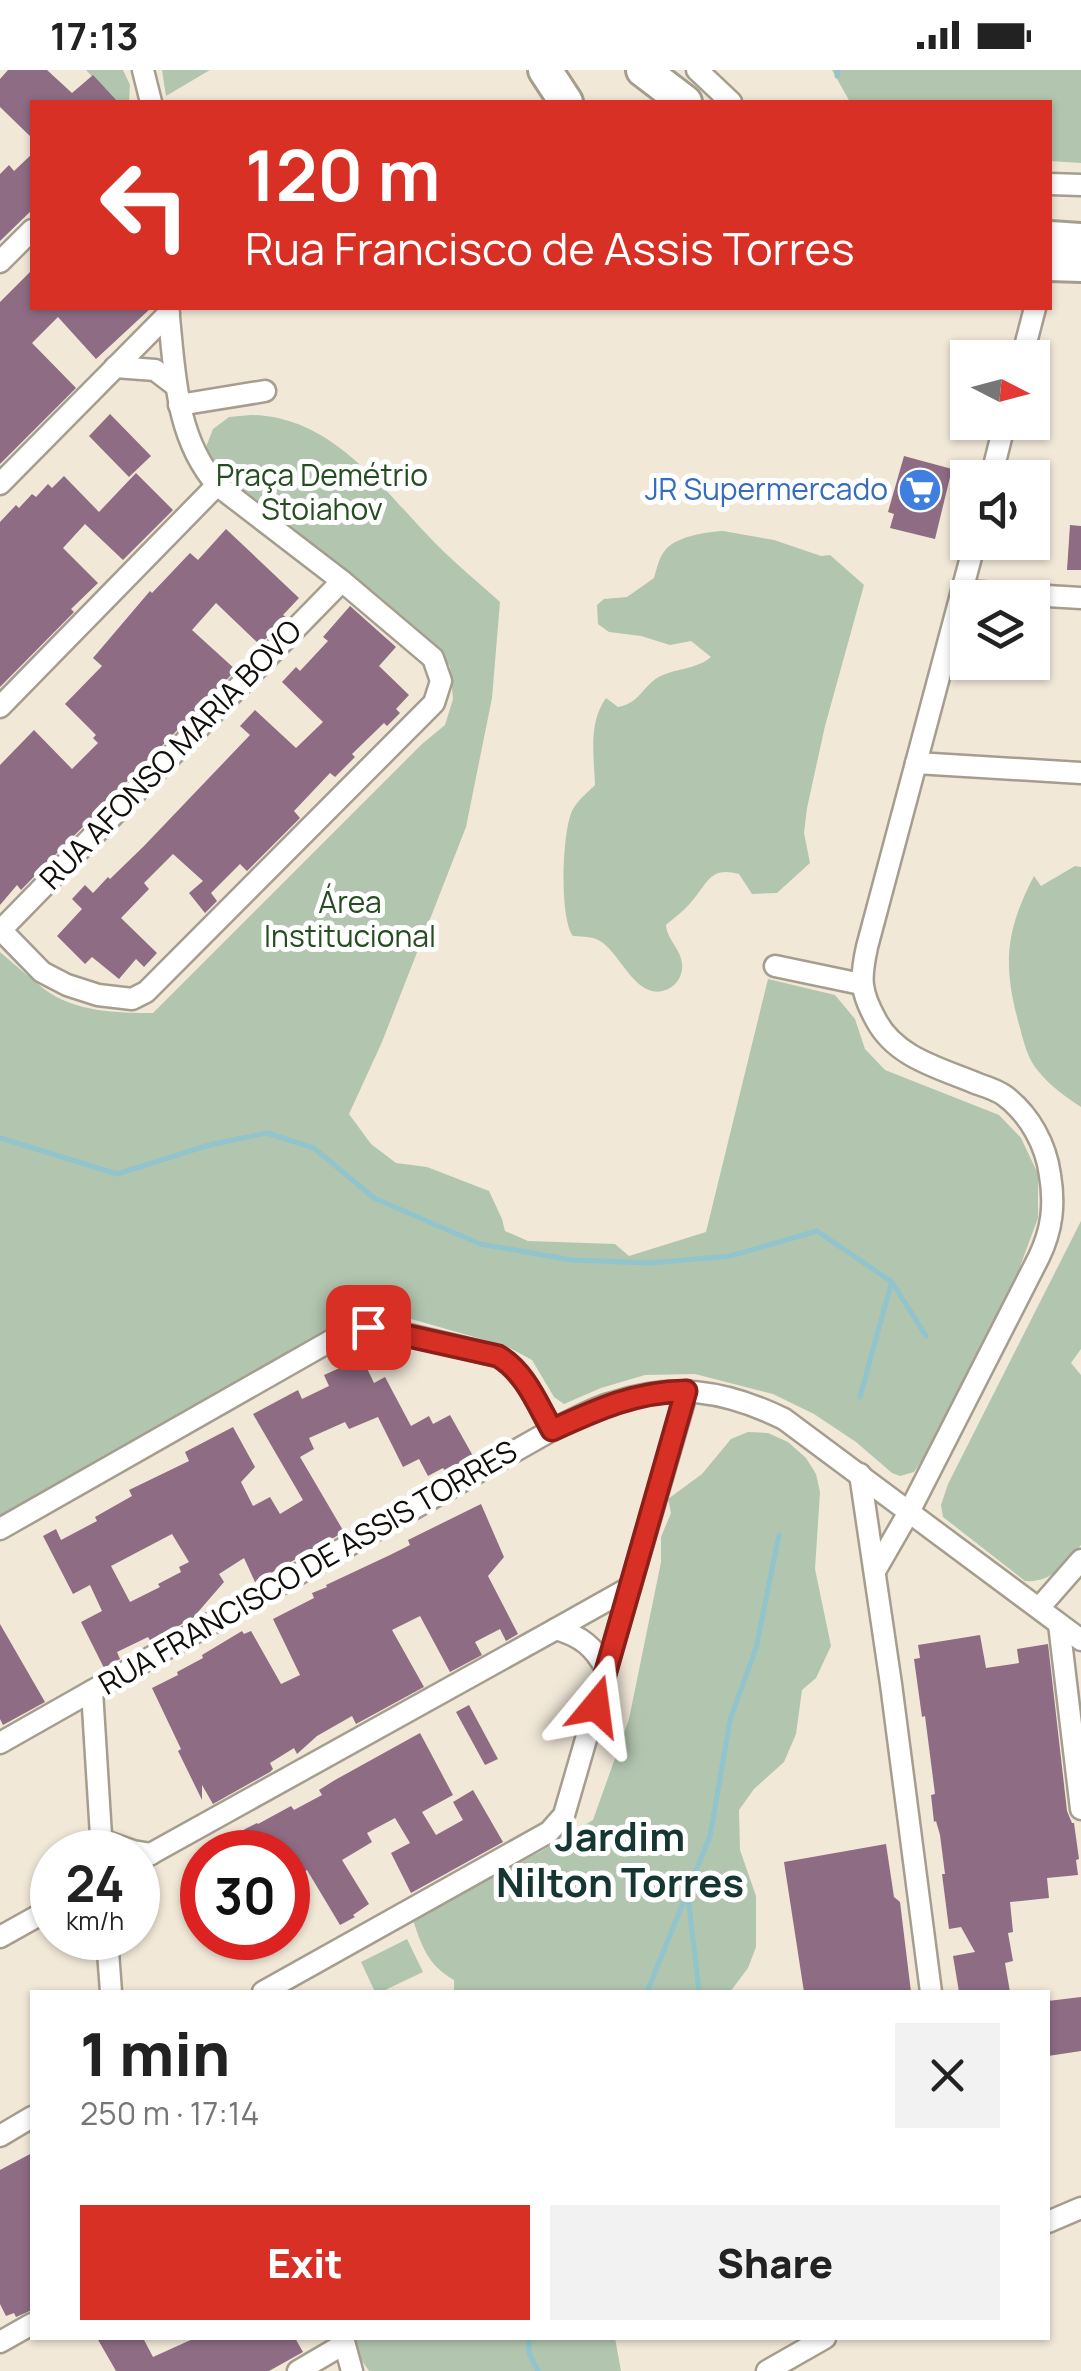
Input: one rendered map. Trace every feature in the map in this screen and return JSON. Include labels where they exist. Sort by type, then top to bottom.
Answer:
[{"type":"main road","points":[[545,70],[565,100]]},
{"type":"main road","points":[[649,82],[681,100]]},
{"type":"main road","points":[[1052,238],[1081,240]]},
{"type":"main road","points":[[1052,264],[1081,265]]},
{"type":"street","points":[[143,70],[150,100]]},
{"type":"street","points":[[697,70],[729,100]]},
{"type":"street","points":[[1052,184],[1081,185]]},
{"type":"street","points":[[0,262],[30,232]]},
{"type":"street","points":[[0,484],[168,310]]},
{"type":"street","points":[[0,930],[42,972],[67,985],[98,995],[132,999],[146,992],[434,702],[441,681],[433,658],[342,581],[217,485],[202,468],[177,396],[168,310]]},
{"type":"street","points":[[1027,340],[1034,310]]},
{"type":"street","points":[[115,367],[154,370],[177,396]]},
{"type":"street","points":[[177,396],[265,391]]},
{"type":"street","points":[[0,707],[217,485]]},
{"type":"street","name":"RUA AFONSO MARIA BOVO","points":[[0,930],[342,581]]},
{"type":"street","points":[[1050,596],[1081,598]]},
{"type":"street","points":[[875,1571],[910,1512],[1048,1238],[1052,1216],[1053,1191],[1043,1149],[1020,1109],[1002,1094],[915,1058],[896,1046],[882,1031],[863,996],[867,947],[950,638]]},
{"type":"street","points":[[916,763],[1081,772]]},
{"type":"street","points":[[775,966],[861,984]]},
{"type":"street","points":[[0,1529],[355,1328],[382,1330],[498,1356],[521,1375],[552,1430]]},
{"type":"street","name":"RUA FRANCISCO DE ASSIS TORRES","points":[[0,1743],[552,1430],[607,1404],[662,1391],[730,1396],[784,1419],[1081,1640]]},
{"type":"street","points":[[272,1990],[550,1832],[564,1815],[686,1391]]},
{"type":"street","points":[[860,1474],[931,1990]]},
{"type":"street","points":[[1038,1608],[1081,1560]]},
{"type":"street","points":[[160,1848],[629,1588]]},
{"type":"street","points":[[1058,1624],[1074,1695],[1081,1809]]},
{"type":"street","points":[[556,1629],[576,1634],[597,1651],[606,1669]]},
{"type":"street","points":[[92,1691],[101,1830]]},
{"type":"street","points":[[0,1937],[30,1920]]},
{"type":"street","points":[[109,1960],[111,1990]]},
{"type":"street","points":[[0,2136],[30,2118]]},
{"type":"street","points":[[1050,2221],[1081,2208]]},
{"type":"street","points":[[0,2342],[30,2325]]},
{"type":"street","points":[[766,2371],[822,2340]]},
{"type":"street","points":[[298,2371],[343,2341],[352,2371]]},
{"type":"green space","points":[[86,70],[123,70],[130,85],[129,100],[114,100]]},
{"type":"green space","points":[[162,70],[210,70],[166,96]]},
{"type":"green space","points":[[832,70],[1081,70],[1081,163],[1052,161],[1052,100],[849,100]]},
{"type":"green space","points":[[251,415],[307,428],[332,442],[500,602],[492,698],[466,827],[382,1042],[349,1114],[371,1144],[396,1163],[427,1167],[489,1191],[505,1231],[528,1241],[615,1244],[629,1256],[706,1232],[768,979],[835,995],[855,1019],[865,1049],[885,1070],[999,1115],[1021,1138],[1038,1174],[1038,1218],[1018,1272],[914,1472],[900,1476],[892,1473],[856,1442],[814,1414],[773,1394],[695,1374],[645,1375],[564,1404],[554,1397],[532,1360],[506,1346],[369,1307],[0,1519],[0,952],[56,997],[82,1007],[153,1013],[445,725],[453,699],[450,666],[420,635],[368,588],[246,496],[208,460],[206,447],[213,429],[229,417]]},
{"type":"green space","points":[[723,531],[830,555],[864,585],[807,808],[804,833],[810,863],[777,893],[752,894],[739,874],[722,872],[711,877],[666,925],[682,963],[678,980],[659,992],[632,978],[603,943],[573,936],[564,893],[566,834],[573,809],[595,785],[594,729],[606,698],[618,707],[625,705],[657,678],[711,657],[691,641],[670,645],[609,632],[598,624],[597,605],[604,599],[627,597],[654,578],[662,555],[672,544],[693,535]]},
{"type":"green space","points":[[1075,866],[1081,867],[1081,1107],[1048,1082],[1032,1062],[1014,1007],[1009,969],[1012,933],[1034,876],[1041,886]]},
{"type":"green space","points":[[1081,1221],[1081,1349],[1071,1363],[1081,1375],[1081,1545],[1050,1576],[1025,1581],[943,1517],[941,1505],[948,1484]]},
{"type":"green space","points":[[748,1432],[768,1433],[788,1442],[806,1458],[816,1474],[820,1492],[815,1569],[831,1646],[816,1678],[802,1690],[796,1734],[784,1762],[754,1789],[739,1810],[740,1850],[756,1896],[756,1947],[748,1968],[732,1990],[454,1990],[454,1980],[427,1954],[413,1920],[593,1820],[629,1719],[661,1562],[661,1537],[671,1513],[668,1499],[702,1474],[731,1439]]},
{"type":"green space","points":[[407,1939],[423,1972],[385,1990],[374,1990],[361,1962]]},
{"type":"green space","points":[[354,2340],[615,2340],[621,2371],[369,2371],[357,2354]]},
{"type":"building","points":[[8,70],[47,70],[72,93],[93,75],[116,100],[30,100],[30,136],[0,107],[0,79]]},
{"type":"building","points":[[30,156],[30,212],[0,241],[0,174],[9,165],[14,171]]},
{"type":"building","points":[[30,272],[30,310],[149,310],[96,359],[58,317],[32,343],[76,388],[0,464],[0,302]]},
{"type":"building","points":[[110,414],[151,456],[129,477],[89,436]]},
{"type":"building","name":"JR Supermercado","points":[[904,456],[950,468],[935,539],[890,528],[894,514],[888,512]]},
{"type":"building","points":[[136,473],[173,510],[123,560],[85,524],[63,548],[98,583],[0,687],[0,522],[16,505],[19,508],[32,494],[36,497],[48,484],[52,488],[64,476],[99,512]]},
{"type":"building","points":[[1070,525],[1081,526],[1081,570],[1067,570]]},
{"type":"building","points":[[226,529],[299,598],[260,645],[216,603],[192,630],[236,670],[21,890],[17,885],[0,905],[0,765],[34,730],[72,769],[98,743],[93,738],[96,735],[65,704],[102,666],[93,658],[150,591],[190,553],[198,560]]},
{"type":"building","points":[[350,606],[396,647],[379,666],[409,695],[396,709],[400,713],[352,754],[355,757],[335,777],[330,773],[294,811],[300,818],[247,871],[240,864],[211,893],[217,901],[205,913],[189,893],[203,881],[173,854],[144,883],[149,889],[121,918],[157,953],[144,967],[136,959],[119,979],[92,957],[85,964],[57,936],[82,909],[72,899],[85,885],[93,893],[144,846],[250,735],[240,726],[255,710],[296,748],[323,722],[282,682],[296,667],[300,671],[328,641],[323,637]]},
{"type":"building","points":[[362,1358],[374,1383],[385,1377],[411,1426],[429,1416],[433,1424],[450,1415],[473,1456],[446,1472],[443,1468],[428,1476],[419,1459],[403,1467],[378,1417],[349,1429],[345,1422],[309,1438],[314,1449],[300,1457],[344,1532],[255,1582],[244,1558],[219,1574],[224,1582],[199,1614],[151,1642],[148,1637],[117,1652],[120,1659],[104,1668],[81,1622],[102,1611],[90,1585],[73,1594],[43,1536],[56,1529],[61,1540],[97,1521],[95,1517],[132,1496],[129,1490],[189,1461],[185,1452],[233,1427],[255,1467],[241,1482],[253,1506],[270,1497],[280,1514],[303,1500],[253,1414],[298,1390],[302,1399],[329,1386],[324,1375]],"holes":[[[172,1534],[189,1562],[179,1567],[181,1572],[158,1584],[160,1587],[130,1602],[111,1566]]]},
{"type":"building","points":[[481,1504],[504,1557],[488,1576],[518,1634],[506,1641],[500,1629],[475,1642],[482,1655],[450,1672],[420,1616],[392,1630],[424,1687],[356,1724],[352,1716],[317,1736],[297,1754],[294,1748],[270,1763],[270,1772],[213,1804],[202,1785],[202,1800],[152,1688],[242,1631],[251,1631],[281,1684],[300,1675],[273,1619],[314,1598],[312,1593],[326,1585],[410,1545],[408,1540]]},
{"type":"building","points":[[0,1624],[45,1702],[3,1725],[0,1719]]},
{"type":"building","points":[[980,1635],[986,1668],[1019,1663],[1017,1649],[1048,1644],[1067,1811],[1074,1823],[1079,1859],[1078,1875],[1047,1878],[1049,1898],[1010,1902],[1013,1932],[1008,1933],[1013,1961],[1005,1963],[1010,1990],[959,1990],[953,1956],[975,1952],[961,1927],[949,1929],[925,1716],[922,1717],[914,1659],[920,1658],[918,1645]]},
{"type":"building","points":[[469,1705],[498,1759],[485,1765],[456,1712]]},
{"type":"building","points":[[420,1733],[453,1795],[422,1812],[436,1835],[463,1820],[453,1802],[473,1790],[503,1842],[411,1893],[391,1853],[410,1843],[395,1818],[367,1833],[372,1842],[342,1860],[369,1904],[340,1925],[310,1875],[310,1830],[244,1830],[322,1795],[319,1790]]},
{"type":"building","points":[[886,1844],[894,1897],[900,1902],[911,1990],[804,1990],[784,1862]]},
{"type":"building","points":[[1081,1997],[1081,2051],[1050,2056],[1050,2001]]},
{"type":"building","points":[[30,2154],[30,2311],[16,2317],[14,2313],[6,2316],[0,2304],[0,2170]]},
{"type":"building","points":[[98,2340],[144,2340],[153,2357],[191,2340],[296,2340],[303,2352],[269,2371],[116,2371]]},
{"type":"waterway","points":[[837,76],[838,70]]},
{"type":"waterway","points":[[0,1138],[117,1174],[209,1145],[267,1133],[314,1148],[374,1198],[480,1244],[572,1260],[650,1263],[730,1256],[817,1231],[892,1282],[926,1336]]},
{"type":"waterway","points":[[860,1397],[891,1284]]},
{"type":"waterway","points":[[648,1990],[710,1836],[730,1720],[756,1648],[779,1535]]},
{"type":"waterway","points":[[688,1896],[699,1990]]},
{"type":"waterway","points":[[529,2340],[529,2353],[538,2371]]},
{"type":"place","name":"JR Supermercado","points":[[920,490]]},
{"type":"district","name":"Jardim Nilton Torres","points":[[620,1860]]},
{"type":"route","points":[[368,1327],[498,1356],[521,1375],[552,1430],[607,1404],[662,1391],[686,1391],[596,1706]]},
{"type":"park label","name":"Praça Demétrio Stoiahov","points":[[322,493]]},
{"type":"park label","name":"Área Institucional","points":[[350,920]]}]
